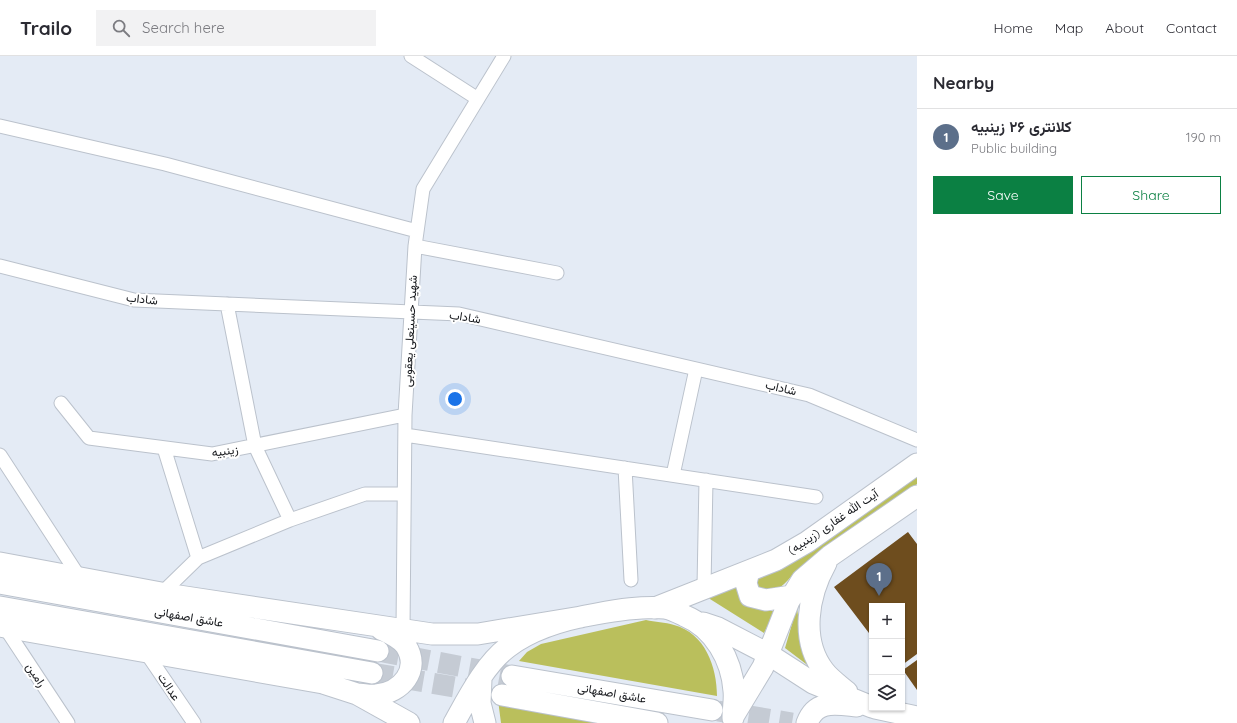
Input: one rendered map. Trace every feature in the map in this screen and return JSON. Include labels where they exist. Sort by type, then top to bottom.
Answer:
[{"type":"main road","name":"آیت الله غفاری (زینبیه)","points":[[655,608],[704,587],[776,560],[807,542],[917,464]]},
{"type":"main road","points":[[731,720],[763,667],[792,596],[802,580],[830,556],[917,496]]},
{"type":"main road","points":[[830,556],[820,574],[813,593],[809,617],[810,634],[815,653],[824,671],[869,705]]},
{"type":"main road","points":[[0,563],[162,593],[432,634],[478,634],[628,609],[667,609],[718,628],[768,654],[813,683],[869,706]]},
{"type":"main road","points":[[749,571],[746,583],[750,596],[766,600],[792,596]]},
{"type":"main road","name":"عاشق اصفهانی","points":[[0,583],[378,651]]},
{"type":"main road","points":[[454,723],[493,659],[509,646],[532,633],[580,617]]},
{"type":"main road","points":[[688,617],[698,623],[716,639],[729,664],[734,691],[731,720]]},
{"type":"main road","points":[[1,620],[145,651],[324,683],[361,696],[409,723]]},
{"type":"main road","name":"عاشق اصفهانی","points":[[1,620],[372,673]]},
{"type":"main road","points":[[361,696],[376,695],[401,685],[411,670],[412,659],[406,644],[396,637],[366,624]]},
{"type":"main road","name":"عاشق اصفهانی","points":[[512,676],[712,710]]},
{"type":"main road","points":[[480,679],[480,703],[485,723]]},
{"type":"main road","name":"عاشق اصفهانی","points":[[502,695],[657,723]]},
{"type":"main road","points":[[361,696],[380,723]]},
{"type":"main road","points":[[807,723],[810,715],[818,707],[836,704],[869,706]]},
{"type":"main road","points":[[890,711],[917,718]]},
{"type":"street","points":[[411,56],[478,99]]},
{"type":"street","name":"شهید حسینعلی یعقوبی","points":[[403,629],[404,435],[415,246],[423,189],[504,56]]},
{"type":"street","points":[[0,126],[165,164],[417,231]]},
{"type":"street","points":[[415,246],[557,273]]},
{"type":"street","name":"شاداب","points":[[0,266],[134,300],[459,314],[810,395],[917,440]]},
{"type":"street","points":[[227,304],[255,446],[290,520]]},
{"type":"street","points":[[673,475],[696,369]]},
{"type":"street","name":"زینبیه","points":[[61,402],[89,438],[212,454],[405,415]]},
{"type":"street","points":[[404,435],[816,496]]},
{"type":"street","points":[[164,448],[198,558]]},
{"type":"street","points":[[0,455],[80,578]]},
{"type":"street","points":[[626,468],[631,580]]},
{"type":"street","points":[[704,587],[706,480]]},
{"type":"street","points":[[162,593],[198,558],[290,520],[365,494],[404,494]]},
{"type":"street","name":"رامین","points":[[1,620],[68,723]]},
{"type":"street","name":"عدالت","points":[[145,651],[194,723]]},
{"type":"green space","points":[[917,473],[917,484],[795,572],[778,588],[769,591],[755,590],[754,579]]},
{"type":"green space","points":[[736,583],[744,601],[761,609],[775,611],[764,633],[702,594]]},
{"type":"green space","points":[[797,607],[801,643],[810,667],[785,648]]},
{"type":"green space","points":[[646,620],[671,624],[685,629],[694,635],[701,643],[712,663],[715,674],[717,696],[519,661],[527,652],[541,644]]},
{"type":"green space","points":[[498,700],[633,723],[501,723]]},
{"type":"building","points":[[908,532],[917,544],[917,654],[905,663],[905,603],[869,603],[869,633],[834,587]]},
{"type":"building","points":[[917,660],[917,690],[905,673],[905,669]]},
{"type":"tunnel","points":[[378,651],[512,676]]},
{"type":"tunnel","points":[[372,673],[490,693]]},
{"type":"tunnel","points":[[718,711],[792,723]]},
{"type":"place","name":"کلانتری ۲۶ زینبیه","points":[[879,596]]}]
